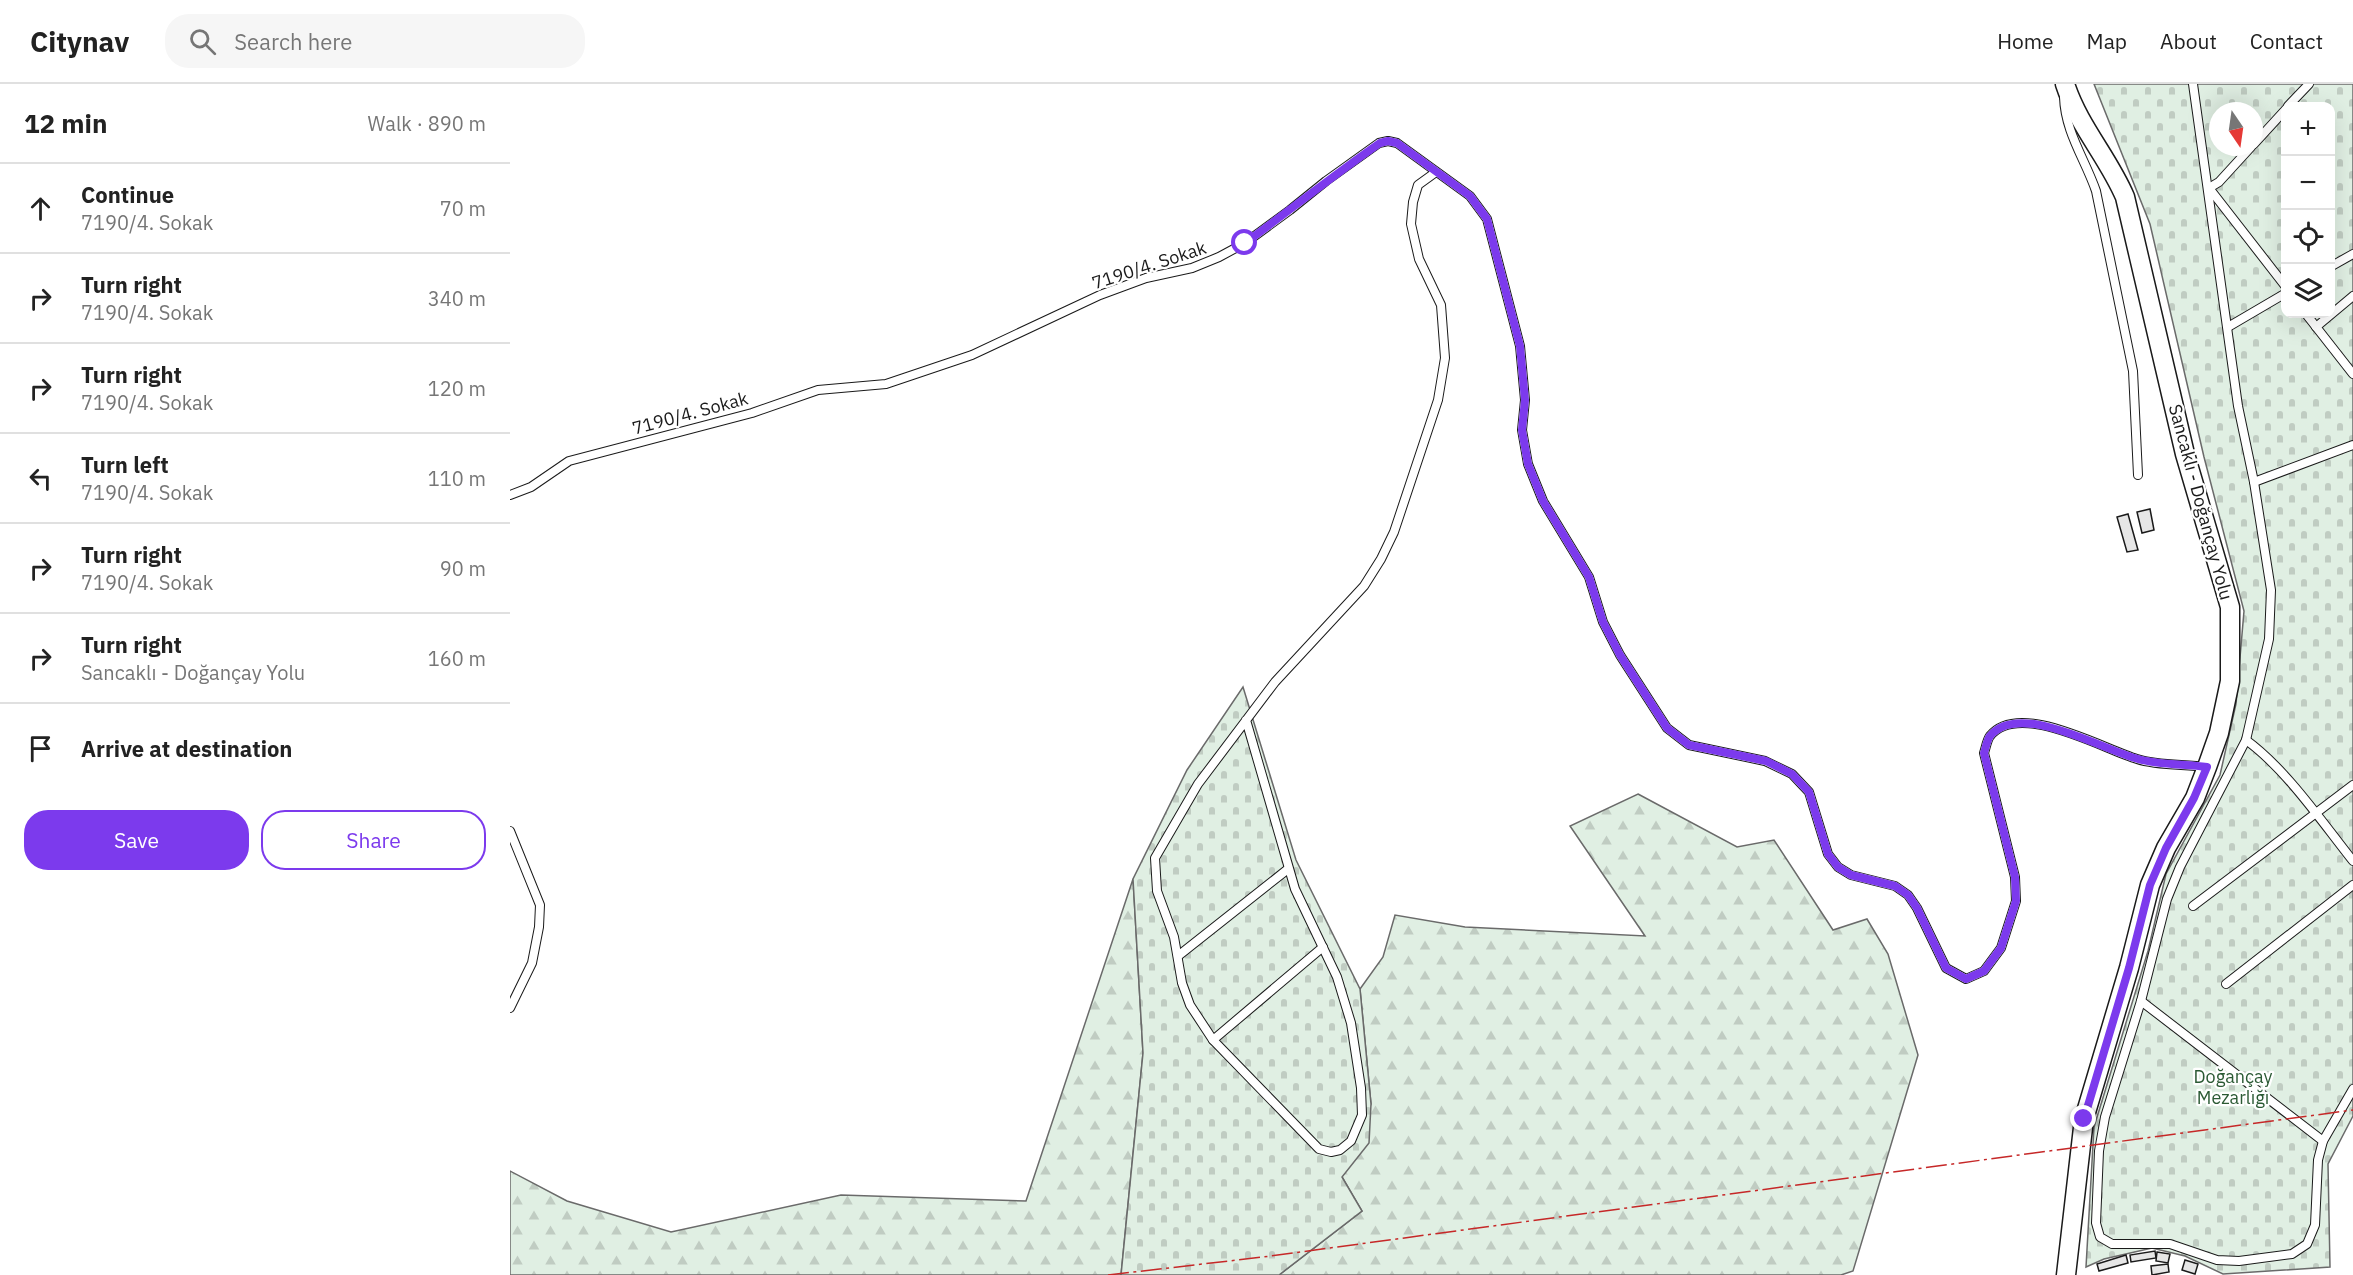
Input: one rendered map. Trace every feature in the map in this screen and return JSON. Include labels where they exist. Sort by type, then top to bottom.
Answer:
[{"type":"street","name":"Sancaklı - Doğançay Yolu","points":[[2064,84],[2073,108],[2119,183],[2125,197],[2185,454],[2230,607],[2230,681],[2219,733],[2194,798],[2166,848],[2150,885],[2129,968],[2084,1119],[2066,1275]]},
{"type":"lane","points":[[2064,84],[2064,115],[2074,143],[2089,169],[2096,191],[2133,371],[2138,475]]},
{"type":"lane","points":[[2193,84],[2238,406],[2254,483],[2271,590],[2269,639],[2246,740],[2180,867],[2167,899],[2141,1001],[2105,1117],[2099,1151],[2096,1223],[2100,1237],[2112,1244],[2170,1244],[2217,1260],[2239,1261],[2292,1254],[2307,1244],[2314,1225],[2318,1160],[2323,1141],[2353,1089]]},
{"type":"lane","points":[[2292,102],[2309,84]]},
{"type":"lane","points":[[2263,134],[2281,115]]},
{"type":"lane","name":"7190/4. Sokak","points":[[510,495],[531,487],[569,461],[753,412],[818,390],[886,384],[972,355],[1100,296],[1146,278],[1192,268],[1245,243],[1326,181],[1380,143],[1388,141],[1397,143],[1470,196],[1487,219],[1520,346],[1525,400],[1522,430],[1528,464],[1543,501],[1589,577],[1603,622],[1620,655],[1667,728],[1689,745],[1766,761],[1792,774],[1809,792],[1828,854],[1838,867],[1851,875],[1895,886],[1908,895],[1917,908],[1946,968],[1966,979],[1984,971],[2001,948],[2016,901],[2015,877],[1984,753],[1989,737],[1997,730],[2010,724],[2043,724],[2139,760],[2207,767]]},
{"type":"lane","points":[[2209,188],[2219,182],[2243,156]]},
{"type":"lane","points":[[1246,720],[1295,889],[1337,977],[1351,1023],[1361,1088],[1362,1114],[1351,1141],[1340,1150],[1331,1152],[1320,1149],[1213,1040],[1190,1005],[1182,983],[1174,937],[1156,891],[1155,858],[1198,784],[1246,720],[1275,682],[1364,586],[1382,559],[1394,532],[1438,400],[1445,357],[1441,305],[1419,259],[1411,224],[1413,202],[1418,185],[1436,172]]},
{"type":"lane","points":[[2209,188],[2281,281]]},
{"type":"lane","points":[[2335,265],[2353,254]]},
{"type":"lane","points":[[2228,327],[2281,296]]},
{"type":"lane","points":[[2316,327],[2353,296]]},
{"type":"lane","points":[[2309,318],[2353,374]]},
{"type":"lane","points":[[2254,483],[2353,446]]},
{"type":"lane","points":[[2246,740],[2267,757],[2316,813],[2353,861]]},
{"type":"lane","points":[[2193,906],[2353,785]]},
{"type":"lane","points":[[510,831],[540,905],[540,916],[532,963],[510,1008]]},
{"type":"lane","points":[[1178,956],[1288,868]]},
{"type":"lane","points":[[2226,984],[2353,885]]},
{"type":"lane","points":[[1213,1040],[1323,947]]},
{"type":"lane","points":[[2141,1001],[2323,1141]]},
{"type":"green space","name":"Doğançay Mezarlığı","points":[[2094,84],[2353,84],[2353,1116],[2328,1164],[2330,1267],[2223,1274],[2185,1256],[2152,1248],[2104,1259],[2086,1267],[2094,1127],[2148,951],[2166,874],[2220,775],[2236,704],[2244,611],[2204,457],[2150,224]]},
{"type":"green space","points":[[1243,687],[1296,860],[1360,989],[1371,1104],[1369,1143],[1342,1177],[1362,1211],[1279,1275],[1121,1275],[1143,1053],[1133,879],[1187,770]]},
{"type":"green space","points":[[1638,794],[1737,847],[1774,840],[1833,930],[1867,919],[1888,954],[1918,1055],[1853,1271],[1841,1275],[1279,1275],[1362,1211],[1342,1177],[1371,1104],[1360,989],[1383,957],[1395,915],[1465,927],[1645,936],[1570,826]]},
{"type":"green space","points":[[1133,879],[1143,1053],[1121,1275],[510,1275],[510,1171],[567,1201],[671,1232],[841,1195],[1026,1201]]},
{"type":"building","points":[[2150,509],[2154,530],[2142,533],[2137,512]]},
{"type":"building","points":[[2128,514],[2138,550],[2127,552],[2117,517]]},
{"type":"building","points":[[2155,1251],[2156,1258],[2131,1262],[2130,1255]]},
{"type":"building","points":[[2157,1252],[2170,1254],[2168,1263],[2156,1261]]},
{"type":"building","points":[[2126,1255],[2128,1263],[2099,1271],[2097,1264]]},
{"type":"building","points":[[2185,1260],[2198,1264],[2195,1274],[2182,1270]]},
{"type":"building","points":[[2168,1264],[2169,1272],[2152,1275],[2151,1266]]},
{"type":"power","points":[[1108,1275],[1263,1257],[2353,1110]]},
{"type":"route","points":[[1245,243],[1326,181],[1380,143],[1388,141],[1397,143],[1470,196],[1487,219],[1520,346],[1525,400],[1522,430],[1528,464],[1543,501],[1589,577],[1603,622],[1620,655],[1667,728],[1689,745],[1766,761],[1792,774],[1809,792],[1828,854],[1838,867],[1851,875],[1895,886],[1908,895],[1917,908],[1946,968],[1966,979],[1984,971],[2001,948],[2016,901],[2015,877],[1984,753],[1989,737],[2010,724],[2043,724],[2139,760],[2207,767],[2150,885],[2129,968],[2084,1119]]}]
